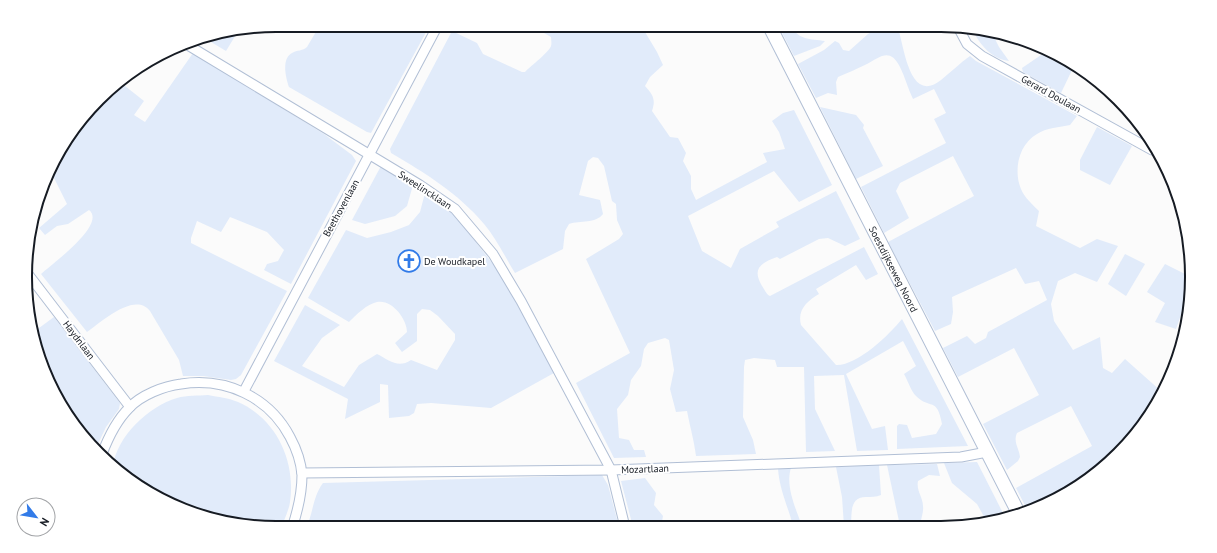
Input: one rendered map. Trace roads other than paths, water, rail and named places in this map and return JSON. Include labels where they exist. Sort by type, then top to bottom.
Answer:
[{"type":"main road","name":"Soestdijkseweg Noord","points":[[773,32],[1016,509]]},
{"type":"street","name":"Beethovenlaan","points":[[244,391],[370,156],[434,32]]},
{"type":"street","name":"Gerard Doulaan","points":[[962,33],[968,44],[982,56],[1148,148]]},
{"type":"street","name":"Sweelincklaan","points":[[192,48],[420,185],[455,209],[493,254],[521,301],[611,470],[624,521]]},
{"type":"street","name":"Haydnlaan","points":[[32,280],[130,407]]},
{"type":"street","points":[[104,449],[110,434],[130,407],[150,394],[173,385],[197,381],[221,383],[244,391],[266,405],[283,424],[296,448],[302,473],[300,504],[294,521]]},
{"type":"street","name":"Mozartlaan","points":[[302,473],[611,470],[961,457],[987,452]]},
{"type":"place","name":"De Woudkapel","points":[[409,261]]}]
